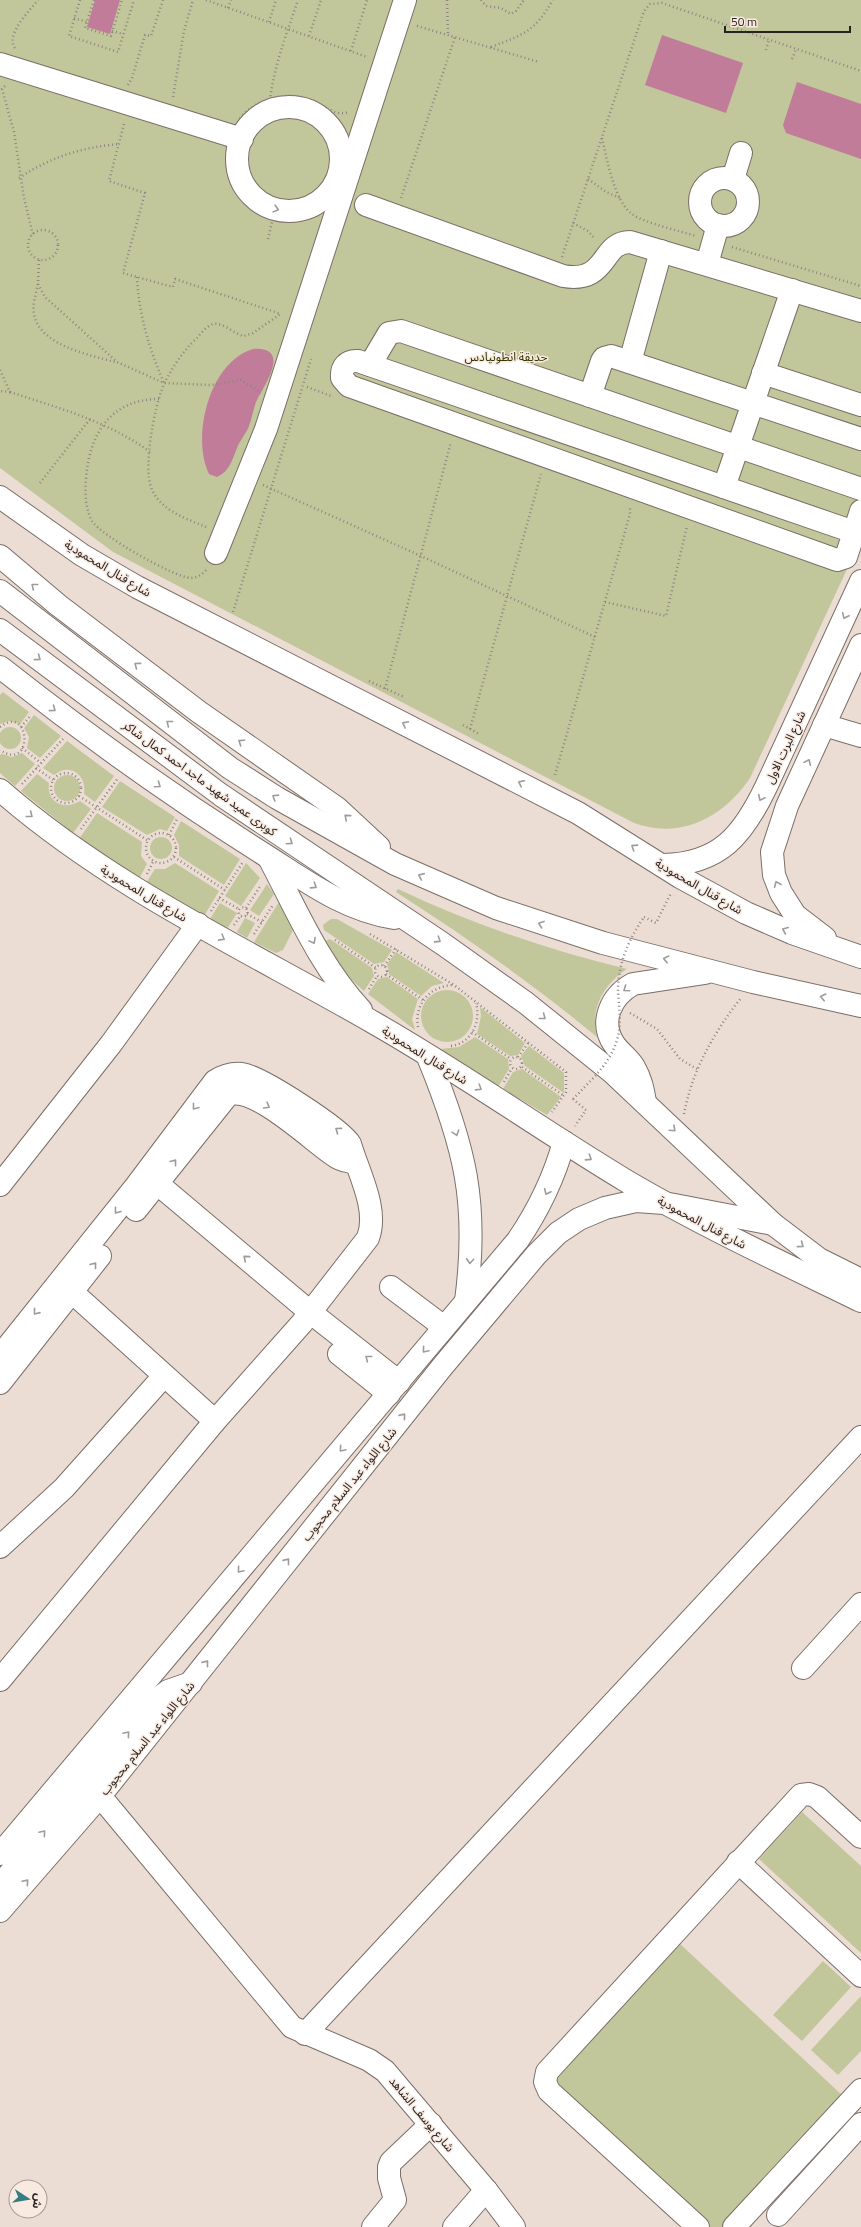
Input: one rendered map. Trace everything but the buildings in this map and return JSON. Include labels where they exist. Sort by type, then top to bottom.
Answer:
[{"type":"main road","points":[[220,544],[248,479],[273,408],[341,178],[405,0]]},
{"type":"main road","points":[[0,64],[168,116],[240,130],[252,122],[269,105],[279,108],[301,109],[320,118],[328,126],[336,140],[340,156],[341,178],[317,203],[297,211],[275,209],[263,204],[245,187],[237,163],[240,130]]},
{"type":"main road","points":[[733,179],[741,153]]},
{"type":"main road","points":[[706,264],[716,233],[725,226],[738,221],[747,209],[748,202],[744,188],[733,179],[726,178],[713,181],[707,185],[701,197],[702,211],[716,233]]},
{"type":"main road","points":[[366,205],[556,274],[573,278],[593,273],[604,263],[613,247],[625,242],[662,251],[861,311]]},
{"type":"main road","points":[[630,362],[662,251]]},
{"type":"main road","points":[[724,487],[792,290]]},
{"type":"main road","points":[[370,365],[389,333],[397,330],[861,489]]},
{"type":"main road","points":[[590,396],[604,358],[611,356],[861,440]]},
{"type":"main road","points":[[854,532],[358,361],[349,362],[344,366],[342,374],[344,382],[349,386],[837,560],[846,556],[854,532],[861,511]]},
{"type":"main road","points":[[763,373],[861,405]]},
{"type":"main road","name":"شارع قنال المحمودية","points":[[0,497],[82,555],[137,587],[559,803],[671,871],[746,913],[792,933],[852,954]]},
{"type":"main road","points":[[0,556],[58,605],[199,712],[337,808],[357,825],[395,864]]},
{"type":"main road","name":"شارع البرت الاول","points":[[671,871],[704,858],[725,847],[750,817],[766,787],[861,581]]},
{"type":"main road","points":[[0,591],[230,768],[277,798],[395,864],[490,905],[602,943],[718,971],[754,982],[861,1006]]},
{"type":"main road","name":"كوبرى عميد شهيد ماجد احمد كمال شاكر","points":[[3,632],[221,795],[405,920],[443,944],[526,1004],[613,1073],[645,1102]]},
{"type":"main road","points":[[852,954],[795,915],[781,893],[774,875],[772,852],[777,831],[861,644]]},
{"type":"main road","points":[[0,668],[125,762],[216,824],[334,899],[369,912],[405,920]]},
{"type":"main road","points":[[824,725],[861,736]]},
{"type":"main road","name":"شارع قنال المحمودية","points":[[0,790],[64,842],[108,872],[204,919],[378,1025],[437,1052],[564,1142],[664,1203],[861,1302]]},
{"type":"main road","points":[[269,857],[333,977],[361,1010],[378,1025]]},
{"type":"main road","points":[[0,1185],[110,1044],[204,919]]},
{"type":"main road","points":[[718,971],[641,982],[625,988],[613,1001],[608,1018],[610,1035],[613,1043],[633,1065],[640,1077],[645,1102],[680,1136],[774,1224],[819,1259],[861,1280]]},
{"type":"main road","points":[[437,1052],[467,1176],[472,1220],[466,1301]]},
{"type":"main road","points":[[0,1383],[66,1287],[222,1088],[235,1074],[250,1076],[301,1105],[345,1135],[350,1144],[370,1208],[372,1229],[361,1248],[306,1317],[215,1422],[0,1680]]},
{"type":"main road","points":[[0,1854],[394,1388],[530,1222],[551,1183],[564,1142]]},
{"type":"main road","points":[[146,1184],[394,1388]]},
{"type":"main road","name":"شارع اللواء عبد السلام محجوب","points":[[0,1911],[100,1796],[442,1367],[536,1255],[558,1233],[579,1219],[605,1208],[636,1201],[664,1203],[774,1224]]},
{"type":"main road","points":[[0,1356],[66,1287]]},
{"type":"main road","points":[[66,1287],[163,1377],[215,1422]]},
{"type":"main road","points":[[392,1287],[444,1327]]},
{"type":"main road","points":[[0,1546],[64,1488],[163,1377]]},
{"type":"main road","points":[[305,2034],[861,1437]]},
{"type":"main road","points":[[803,1668],[861,1604]]},
{"type":"main road","points":[[0,1885],[154,1702],[168,1691],[190,1683]]},
{"type":"main road","points":[[698,2227],[549,2091],[546,2087],[545,2077],[550,2068],[798,1798],[805,1794],[817,1797],[861,1837]]},
{"type":"main road","name":"شارع يوسف الشاهد","points":[[100,1796],[292,2027],[305,2034],[350,2050],[377,2065],[486,2190],[514,2227]]},
{"type":"main road","points":[[738,1862],[861,1976]]},
{"type":"main road","points":[[734,2227],[861,2090]]},
{"type":"main road","points":[[373,2227],[395,2200],[388,2172],[391,2162],[430,2124]]},
{"type":"main road","points":[[778,2215],[861,2124]]},
{"type":"main road","points":[[454,2227],[486,2190]]},
{"type":"path","points":[[18,50],[12,42],[13,34],[38,0]]},
{"type":"path","points":[[80,0],[68,36],[118,52],[134,0]]},
{"type":"path","points":[[94,0],[85,28],[111,36],[122,0]]},
{"type":"path","points":[[124,84],[130,82],[145,35],[151,36],[163,0]]},
{"type":"path","points":[[168,116],[176,88],[184,31],[192,0]]},
{"type":"path","points":[[206,0],[367,57]]},
{"type":"path","points":[[228,8],[231,0]]},
{"type":"path","points":[[269,22],[276,0]]},
{"type":"path","points":[[269,105],[276,70],[298,0]]},
{"type":"path","points":[[309,36],[320,0]]},
{"type":"path","points":[[351,51],[367,0]]},
{"type":"path","points":[[447,0],[448,35]]},
{"type":"path","points":[[481,0],[486,6],[501,8],[511,14],[516,11],[524,0]]},
{"type":"path","points":[[491,47],[528,32],[539,21],[553,0]]},
{"type":"path","points":[[556,274],[644,11],[650,4],[662,3],[861,71]]},
{"type":"path","points":[[74,18],[87,22]]},
{"type":"path","points":[[398,20],[539,62]]},
{"type":"path","points":[[112,31],[124,34]]},
{"type":"path","points":[[395,215],[455,37]]},
{"type":"path","points":[[766,50],[769,40]]},
{"type":"path","points":[[792,59],[796,49]]},
{"type":"path","points":[[7,86],[2,89],[14,132],[19,178],[33,235],[29,244],[30,251],[39,260],[38,284],[33,306],[34,316],[46,335],[73,350],[117,362],[164,384],[212,385],[241,380],[251,384],[261,393]]},
{"type":"path","points":[[240,130],[249,109],[269,105],[292,96],[308,99],[338,114],[351,110]]},
{"type":"path","points":[[118,122],[126,124],[109,181],[145,193],[123,273],[173,287],[175,280],[281,314],[253,333],[244,336],[218,324],[210,325],[184,351],[164,384],[159,399],[150,452],[148,478],[151,487],[161,503],[220,544],[206,571],[196,577],[184,577],[125,547],[95,526],[86,500],[87,466],[95,439],[104,424],[124,406],[141,400],[159,399]]},
{"type":"path","points":[[602,138],[610,172],[620,198],[628,211],[637,217],[716,233],[861,286]]},
{"type":"path","points":[[19,178],[34,168],[65,154],[82,149],[120,144]]},
{"type":"path","points":[[588,179],[606,192],[620,198]]},
{"type":"path","points":[[268,239],[275,209]]},
{"type":"path","points":[[573,223],[588,231],[597,242]]},
{"type":"path","points":[[33,235],[46,231],[54,236],[58,244],[53,257],[39,260]]},
{"type":"path","points":[[137,277],[138,302],[144,328],[150,350],[164,384]]},
{"type":"path","points":[[38,284],[45,297],[117,362]]},
{"type":"path","points":[[233,612],[311,357]]},
{"type":"path","points":[[0,370],[10,392]]},
{"type":"path","points":[[307,387],[336,397]]},
{"type":"path","points":[[0,391],[10,392],[104,424],[132,439],[150,452]]},
{"type":"path","points":[[40,483],[90,419]]},
{"type":"path","points":[[385,688],[455,424]]},
{"type":"path","points":[[470,729],[547,456]]},
{"type":"path","points":[[248,479],[595,637]]},
{"type":"path","points":[[555,775],[630,514],[630,505],[627,501]]},
{"type":"path","points":[[605,602],[666,616],[691,508]]},
{"type":"path","points":[[369,681],[404,697]]},
{"type":"path","points":[[21,727],[32,713]]},
{"type":"path","points":[[0,727],[12,723],[21,727],[26,740],[22,748],[14,754],[9,754],[0,750]]},
{"type":"path","points":[[463,725],[479,734]]},
{"type":"path","points":[[22,785],[65,737]]},
{"type":"path","points":[[22,748],[41,763]]},
{"type":"path","points":[[36,768],[53,780]]},
{"type":"path","points":[[66,772],[76,776],[82,786],[79,796],[71,802],[66,803],[56,799],[51,790],[53,780],[57,776],[66,772]]},
{"type":"path","points":[[79,831],[118,777]]},
{"type":"path","points":[[79,796],[147,840]]},
{"type":"path","points":[[168,835],[178,818]]},
{"type":"path","points":[[159,833],[168,835],[175,842],[174,856],[167,863],[153,862],[147,855],[147,840],[159,833]]},
{"type":"path","points":[[174,856],[225,890]]},
{"type":"path","points":[[204,919],[244,860]]},
{"type":"path","points":[[586,1110],[573,1099],[602,1069],[611,1055],[617,1040],[620,1024],[619,975],[622,959],[628,944],[644,917],[656,924],[671,871]]},
{"type":"path","points":[[247,914],[246,908],[265,879]]},
{"type":"path","points":[[219,898],[239,909],[246,908]]},
{"type":"path","points":[[253,935],[274,903]]},
{"type":"path","points":[[239,909],[241,915],[247,914],[262,922]]},
{"type":"path","points":[[368,933],[454,985],[566,1072],[566,1092],[548,1118]]},
{"type":"path","points":[[328,936],[376,968],[384,966],[396,949]]},
{"type":"path","points":[[384,966],[386,968],[386,974]]},
{"type":"path","points":[[376,968],[375,971],[377,976]]},
{"type":"path","points":[[377,976],[382,977],[386,974]]},
{"type":"path","points":[[386,974],[423,1000]]},
{"type":"path","points":[[365,995],[377,976]]},
{"type":"path","points":[[680,1136],[686,1102],[697,1069],[721,1023],[754,982]]},
{"type":"path","points":[[419,1030],[417,1014],[423,1000],[440,987],[454,985]]},
{"type":"path","points":[[437,1052],[462,1043],[472,1032],[478,1018],[475,1002]]},
{"type":"path","points":[[641,1019],[657,1029],[680,1059],[697,1069]]},
{"type":"path","points":[[472,1032],[511,1059]]},
{"type":"path","points":[[511,1059],[518,1057],[529,1042]]},
{"type":"path","points":[[518,1057],[522,1063],[522,1066],[564,1096]]},
{"type":"path","points":[[511,1059],[509,1064],[512,1068],[516,1070],[522,1066]]},
{"type":"path","points":[[503,1084],[512,1068]]},
{"type":"green space","name":"حديقة انطونيادس","points":[[0,0],[861,0],[861,539],[750,778],[728,804],[700,822],[685,827],[668,829],[651,828],[634,823],[113,552],[0,468]]},
{"type":"green space","points":[[3,692],[29,712],[20,724],[9,721],[0,724],[0,695]]},
{"type":"green space","points":[[34,715],[61,736],[40,758],[27,748],[29,737],[24,728]]},
{"type":"green space","points":[[10,727],[18,730],[21,738],[18,746],[10,749],[2,746],[-1,738],[2,730]]},
{"type":"green space","points":[[67,741],[114,776],[95,802],[84,794],[83,781],[76,772],[66,770],[60,771],[54,775],[43,768]]},
{"type":"green space","points":[[22,753],[35,764],[15,786],[0,773],[0,755],[2,754],[12,757]]},
{"type":"green space","points":[[37,774],[49,783],[50,795],[57,803],[68,805],[80,801],[91,809],[73,833],[21,791]]},
{"type":"green space","points":[[67,775],[76,779],[80,788],[76,797],[67,801],[58,797],[54,788],[58,779]]},
{"type":"green space","points":[[120,781],[175,817],[167,831],[160,829],[147,835],[102,807]]},
{"type":"green space","points":[[97,813],[142,842],[141,856],[147,864],[139,879],[79,839]]},
{"type":"green space","points":[[181,821],[240,859],[224,885],[179,856],[179,845],[174,835]]},
{"type":"green space","points":[[157,837],[165,837],[172,844],[172,852],[165,859],[157,859],[150,852],[150,844]]},
{"type":"green space","points":[[175,863],[219,891],[204,916],[146,883],[155,869],[165,869]]},
{"type":"green space","points":[[246,863],[260,878],[241,906],[225,896]]},
{"type":"green space","points":[[267,884],[274,894],[259,916],[250,910]]},
{"type":"green space","points":[[398,889],[454,914],[539,945],[627,969],[611,982],[600,998],[595,1016],[597,1037],[499,962],[396,892]]},
{"type":"green space","points":[[279,902],[293,926],[293,930],[283,950],[276,953],[254,942]]},
{"type":"green space","points":[[220,903],[237,913],[227,929],[210,919]]},
{"type":"green space","points":[[245,918],[255,923],[247,938],[237,932]]},
{"type":"green space","points":[[331,919],[337,919],[392,950],[384,962],[374,964],[324,930],[323,925]]},
{"type":"green space","points":[[330,939],[372,968],[374,976],[364,991],[346,974],[337,962],[325,941]]},
{"type":"green space","points":[[396,952],[444,983],[432,986],[421,996],[389,974],[387,964]]},
{"type":"green space","points":[[387,977],[418,999],[412,1019],[415,1030],[368,994],[378,979]]},
{"type":"green space","points":[[442,990],[452,990],[466,997],[473,1011],[473,1021],[466,1035],[452,1042],[442,1042],[432,1038],[425,1031],[421,1021],[421,1011],[425,1001],[432,994]]},
{"type":"green space","points":[[480,1007],[525,1043],[518,1055],[510,1056],[477,1034],[481,1016]]},
{"type":"green space","points":[[475,1037],[508,1059],[509,1069],[498,1087],[440,1049],[459,1047]]},
{"type":"green space","points":[[529,1046],[564,1073],[564,1093],[525,1066],[521,1056]]},
{"type":"green space","points":[[522,1069],[561,1097],[547,1115],[503,1089],[513,1072]]},
{"type":"green space","points":[[802,1812],[861,1866],[861,1953],[759,1859]]},
{"type":"green space","points":[[678,1942],[843,2096],[722,2227],[709,2227],[555,2083],[556,2072]]},
{"type":"green space","points":[[823,1961],[851,1987],[802,2041],[773,2015]]},
{"type":"green space","points":[[861,1996],[861,2051],[838,2075],[811,2050]]},
{"type":"shaded area","points":[[95,0],[120,0],[110,34],[87,27]]},
{"type":"shaded area","points":[[662,35],[743,63],[726,113],[645,85]]},
{"type":"shaded area","points":[[797,82],[861,104],[861,159],[786,133],[783,125]]},
{"type":"shaded area","points":[[253,349],[265,350],[271,354],[273,360],[272,369],[269,378],[256,402],[248,429],[238,445],[230,465],[225,472],[217,477],[209,474],[204,459],[202,441],[203,422],[208,402],[215,385],[225,369],[238,357]]}]
